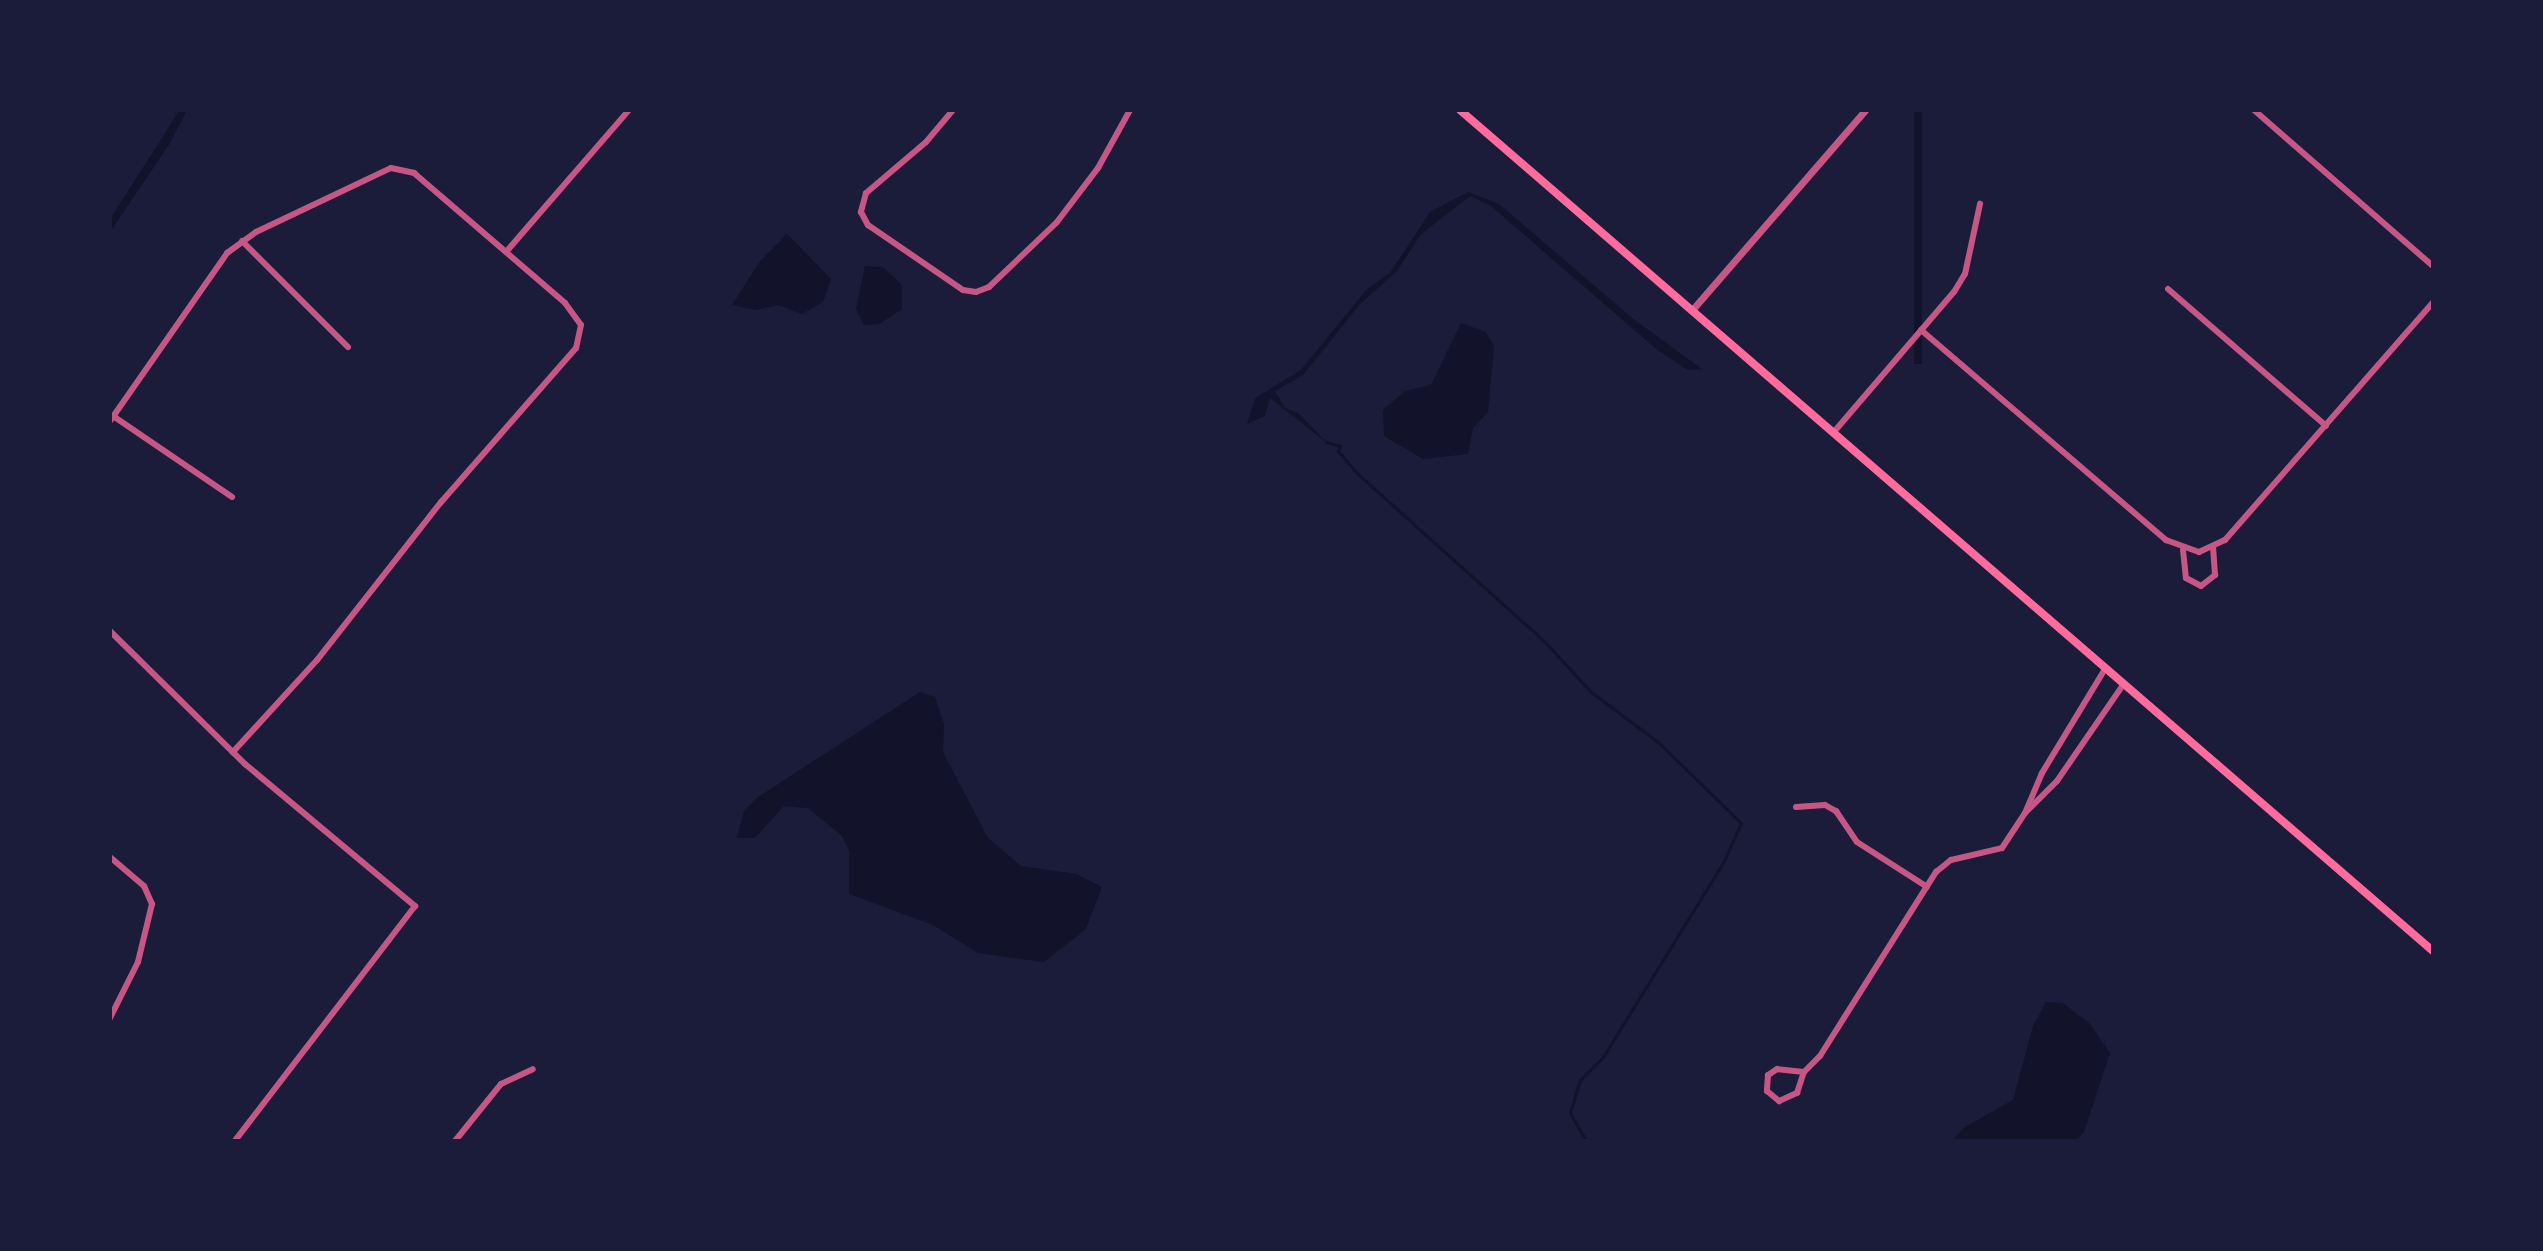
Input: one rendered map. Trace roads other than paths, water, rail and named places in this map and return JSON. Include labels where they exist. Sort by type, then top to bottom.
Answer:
[{"type":"main road","points":[[1460,110],[2433,951]]},
{"type":"street","points":[[506,252],[629,110]]},
{"type":"street","points":[[953,110],[926,142],[866,193],[861,212],[868,225],[954,284],[976,292],[989,287],[1057,222],[1098,168],[1130,110]]},
{"type":"street","points":[[1692,310],[1865,110]]},
{"type":"street","points":[[2254,110],[2433,266]]},
{"type":"street","points":[[232,497],[112,418],[220,261],[242,241],[402,167],[572,310],[581,325],[580,342],[441,502],[317,660],[233,752]]},
{"type":"street","points":[[1833,433],[1965,274],[1980,204]]},
{"type":"street","points":[[242,241],[348,347]]},
{"type":"street","points":[[2168,289],[2326,426]]},
{"type":"street","points":[[1921,330],[2183,550],[2199,552],[2213,548],[2326,426],[2433,302]]},
{"type":"street","points":[[2183,550],[2186,578],[2201,586],[2215,575],[2213,548]]},
{"type":"street","points":[[110,631],[233,752],[415,906],[235,1141]]},
{"type":"street","points":[[1804,1072],[1777,1069],[1768,1075],[1767,1091],[1779,1101],[1789,1099],[1804,1072],[1820,1056],[1927,887],[1951,860],[2002,848],[2025,813],[2042,773],[2105,669]]},
{"type":"street","points":[[2025,813],[2057,781],[2123,685]]},
{"type":"street","points":[[1796,807],[1825,805],[1836,811],[1857,842],[1927,887]]},
{"type":"street","points":[[110,857],[151,897],[138,962],[110,1018]]},
{"type":"street","points":[[455,1141],[501,1084],[533,1069]]},
{"type":"waterway","points":[[1326,442],[1340,446],[1338,451],[1359,475],[1545,642],[1591,692],[1658,742],[1741,823],[1724,861],[1603,1057],[1580,1080],[1570,1113],[1586,1141]]}]
